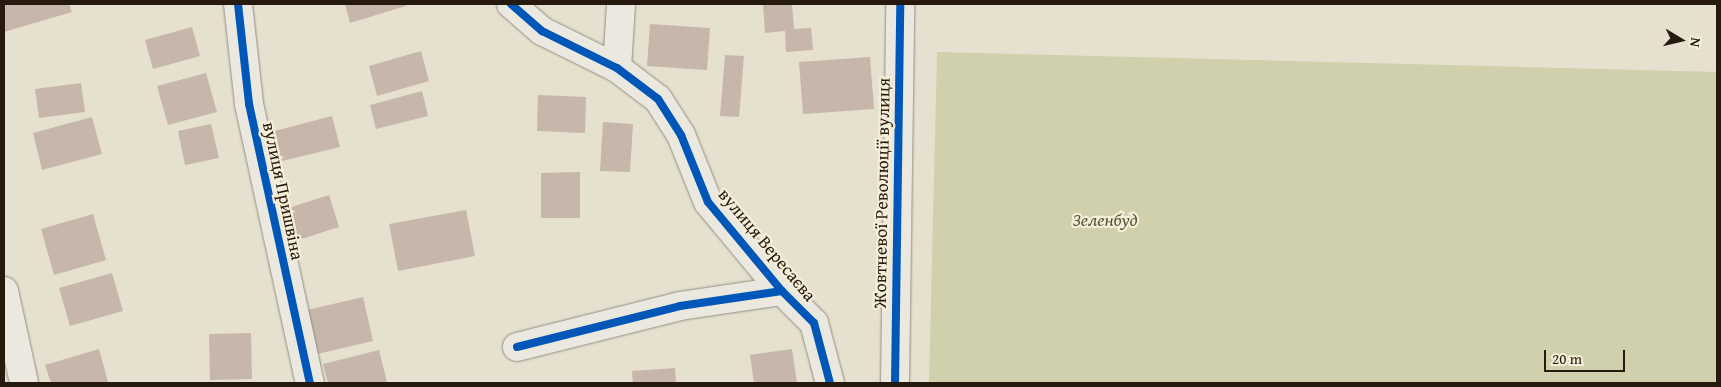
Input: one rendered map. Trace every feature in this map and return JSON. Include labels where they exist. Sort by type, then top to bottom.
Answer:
[{"type":"street","name":"вулиця Пришвіна","points":[[238,4],[249,104],[310,383]]},
{"type":"street","name":"вулиця Вересаєва","points":[[511,4],[542,31],[617,68],[658,100],[681,135],[708,202],[782,291],[814,322],[830,383]]},
{"type":"street","points":[[617,68],[621,4]]},
{"type":"street","name":"Жовтневої Революції вулиця","points":[[895,383],[900,4]]},
{"type":"street","points":[[4,291],[24,383]]},
{"type":"street","points":[[517,347],[680,306],[782,291]]},
{"type":"green space","name":"Зеленбуд","points":[[937,52],[1717,72],[1717,383],[929,383]]},
{"type":"building","points":[[4,4],[69,4],[72,12],[4,32]]},
{"type":"building","points":[[345,4],[405,4],[406,6],[350,23]]},
{"type":"building","points":[[763,4],[792,4],[794,29],[811,28],[813,50],[786,52],[785,31],[765,33]]},
{"type":"building","points":[[650,24],[710,28],[707,70],[647,66]]},
{"type":"building","points":[[192,27],[200,56],[153,69],[145,40]]},
{"type":"building","points":[[421,51],[429,81],[377,96],[369,66]]},
{"type":"building","points":[[725,55],[744,56],[739,117],[720,116]]},
{"type":"building","points":[[870,57],[874,109],[803,114],[799,62]]},
{"type":"building","points":[[206,73],[217,112],[168,125],[157,86]]},
{"type":"building","points":[[81,83],[85,112],[39,118],[35,89]]},
{"type":"building","points":[[422,91],[428,116],[376,129],[370,105]]},
{"type":"building","points":[[538,95],[586,97],[585,133],[537,131]]},
{"type":"building","points":[[332,116],[340,147],[274,163],[267,133]]},
{"type":"building","points":[[92,117],[102,154],[42,170],[33,133]]},
{"type":"building","points":[[603,122],[633,124],[630,172],[600,171]]},
{"type":"building","points":[[211,124],[219,158],[185,165],[178,131]]},
{"type":"building","points":[[580,172],[580,218],[541,218],[541,173]]},
{"type":"building","points":[[329,195],[339,227],[292,242],[282,210]]},
{"type":"building","points":[[466,210],[475,256],[398,271],[389,224]]},
{"type":"building","points":[[93,214],[106,260],[54,275],[41,229]]},
{"type":"building","points":[[112,273],[123,311],[70,326],[59,288]]},
{"type":"building","points":[[363,297],[373,341],[313,355],[303,311]]},
{"type":"building","points":[[251,333],[252,379],[210,380],[209,334]]},
{"type":"building","points":[[99,349],[108,382],[51,383],[45,365]]},
{"type":"building","points":[[792,349],[797,383],[754,383],[750,355]]},
{"type":"building","points":[[379,350],[387,382],[328,383],[323,364]]},
{"type":"building","points":[[675,368],[676,383],[633,383],[632,371]]},
{"type":"cycle path","points":[[238,4],[249,104],[310,383]]},
{"type":"cycle path","points":[[511,4],[542,31],[617,68],[658,99],[681,135],[708,202],[782,291],[814,323],[830,383]]},
{"type":"cycle path","points":[[895,383],[900,4]]},
{"type":"cycle path","points":[[517,347],[680,306],[782,291]]}]
